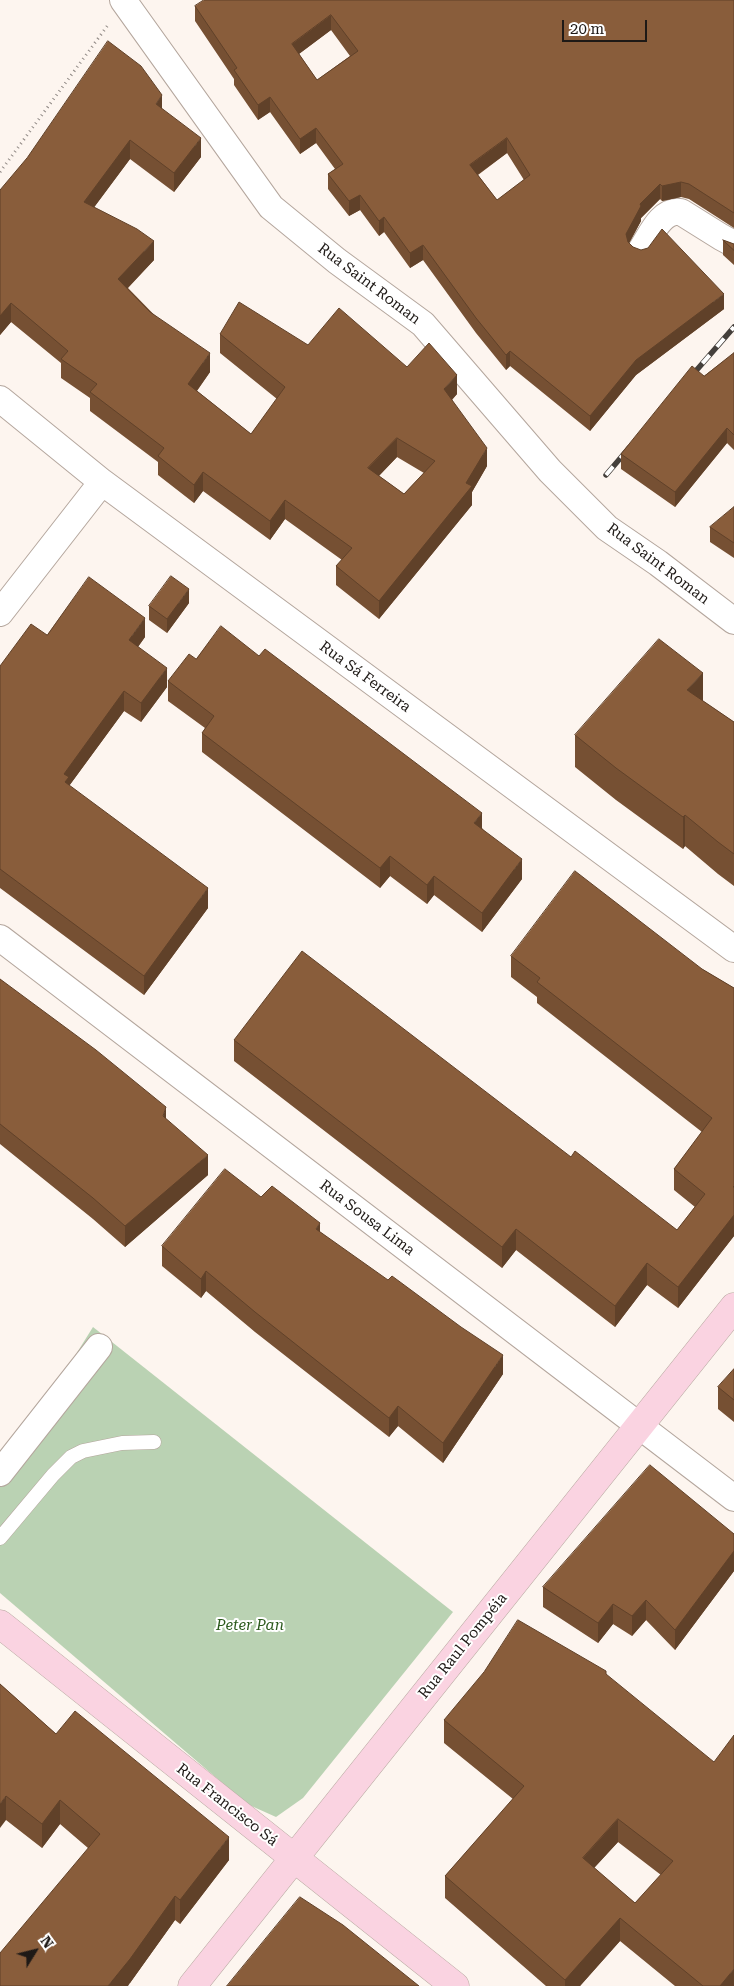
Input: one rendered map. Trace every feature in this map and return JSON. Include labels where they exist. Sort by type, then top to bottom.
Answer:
[{"type":"main road","name":"Rua Raul Pompéia","points":[[192,1986],[734,1307]]},
{"type":"main road","name":"Rua Francisco Sá","points":[[0,1624],[455,1986]]},
{"type":"street","name":"Rua Saint Roman","points":[[124,1],[271,207],[337,261],[423,324],[550,471],[607,528],[658,563],[734,621]]},
{"type":"street","points":[[641,250],[660,221],[666,214],[674,211],[682,212],[721,238],[734,244]]},
{"type":"street","name":"Rua Sá Ferreira","points":[[0,399],[102,482],[734,949]]},
{"type":"street","points":[[0,613],[102,482]]},
{"type":"street","name":"Rua Sousa Lima","points":[[0,938],[734,1498]]},
{"type":"street","points":[[0,1473],[99,1347]]},
{"type":"lane","points":[[0,1538],[53,1474],[70,1457],[83,1451],[122,1443],[154,1442]]},
{"type":"path","points":[[0,172],[124,1]]},
{"type":"green space","name":"Peter Pan","points":[[93,1327],[453,1612],[303,1798],[276,1817],[247,1804],[0,1593],[0,1476]]},
{"type":"building","points":[[204,0],[734,0],[734,213],[689,184],[681,182],[662,186],[660,184],[640,204],[641,206],[626,234],[628,242],[633,247],[641,250],[648,248],[662,229],[724,294],[636,360],[590,416],[510,351],[506,355],[476,318],[423,245],[410,253],[384,217],[379,221],[360,195],[349,201],[328,174],[343,164],[316,128],[300,139],[270,97],[258,105],[234,70],[237,68],[195,6]],"holes":[[[331,15],[358,51],[317,80],[292,44]],[[507,138],[530,175],[497,200],[470,165]]]},
{"type":"building","points":[[108,41],[141,66],[162,95],[156,104],[201,138],[174,173],[130,140],[84,202],[137,229],[154,241],[118,279],[150,312],[210,353],[188,384],[251,434],[285,387],[220,334],[239,302],[308,345],[339,308],[407,367],[429,343],[457,375],[444,389],[487,448],[466,483],[472,486],[379,601],[336,566],[352,548],[285,500],[270,521],[203,472],[194,485],[158,456],[164,448],[90,392],[97,384],[61,359],[68,351],[11,303],[0,316],[0,190],[27,158]],"holes":[[[397,438],[435,461],[404,494],[368,468]]]},
{"type":"building","points":[[723,240],[734,244],[734,250]]},
{"type":"building","points":[[734,353],[734,435],[727,428],[675,492],[621,454],[692,366],[704,376]]},
{"type":"building","points":[[734,507],[734,543],[710,527]]},
{"type":"building","points":[[171,576],[189,589],[167,619],[149,606]]},
{"type":"building","points":[[89,577],[145,618],[129,640],[167,668],[141,703],[124,691],[64,774],[69,777],[65,782],[208,888],[144,976],[0,869],[0,666],[31,624],[47,635]]},
{"type":"building","points":[[221,626],[259,656],[265,649],[482,813],[474,823],[522,859],[482,913],[434,876],[427,885],[390,856],[380,868],[202,733],[214,716],[168,681],[189,654],[196,659]]},
{"type":"building","points":[[659,639],[703,673],[687,690],[734,722],[734,854],[685,815],[683,817],[575,735]]},
{"type":"building","points":[[575,871],[702,969],[734,988],[734,1215],[678,1287],[647,1263],[615,1306],[516,1229],[502,1247],[234,1040],[302,951],[571,1157],[575,1151],[677,1230],[705,1194],[674,1169],[712,1118],[537,982],[540,978],[511,956]]},
{"type":"building","points":[[0,979],[96,1050],[166,1107],[163,1116],[208,1155],[125,1226],[0,1124]]},
{"type":"building","points":[[225,1169],[261,1197],[272,1186],[320,1223],[316,1229],[388,1280],[392,1276],[461,1327],[503,1355],[443,1443],[398,1406],[389,1418],[206,1271],[201,1279],[162,1246]]},
{"type":"building","points":[[734,1369],[734,1400],[718,1387]]},
{"type":"building","points":[[650,1465],[734,1534],[734,1551],[675,1630],[646,1600],[632,1616],[613,1604],[598,1623],[543,1587]]},
{"type":"building","points":[[518,1620],[606,1671],[606,1674],[714,1762],[734,1735],[734,1969],[720,1986],[703,1986],[620,1918],[565,1980],[445,1876],[524,1786],[444,1720],[484,1672]],"holes":[[[618,1819],[673,1861],[635,1903],[583,1858]]]},
{"type":"building","points":[[0,1684],[56,1734],[75,1711],[229,1837],[180,1900],[175,1896],[130,1959],[108,1986],[0,1986],[0,1953],[100,1834],[60,1800],[42,1824],[6,1796],[0,1804]]},
{"type":"building","points":[[300,1897],[343,1925],[419,1986],[227,1986]]},
{"type":"railway","points":[[688,380],[734,327]]},
{"type":"railway","points":[[606,475],[629,448]]}]
